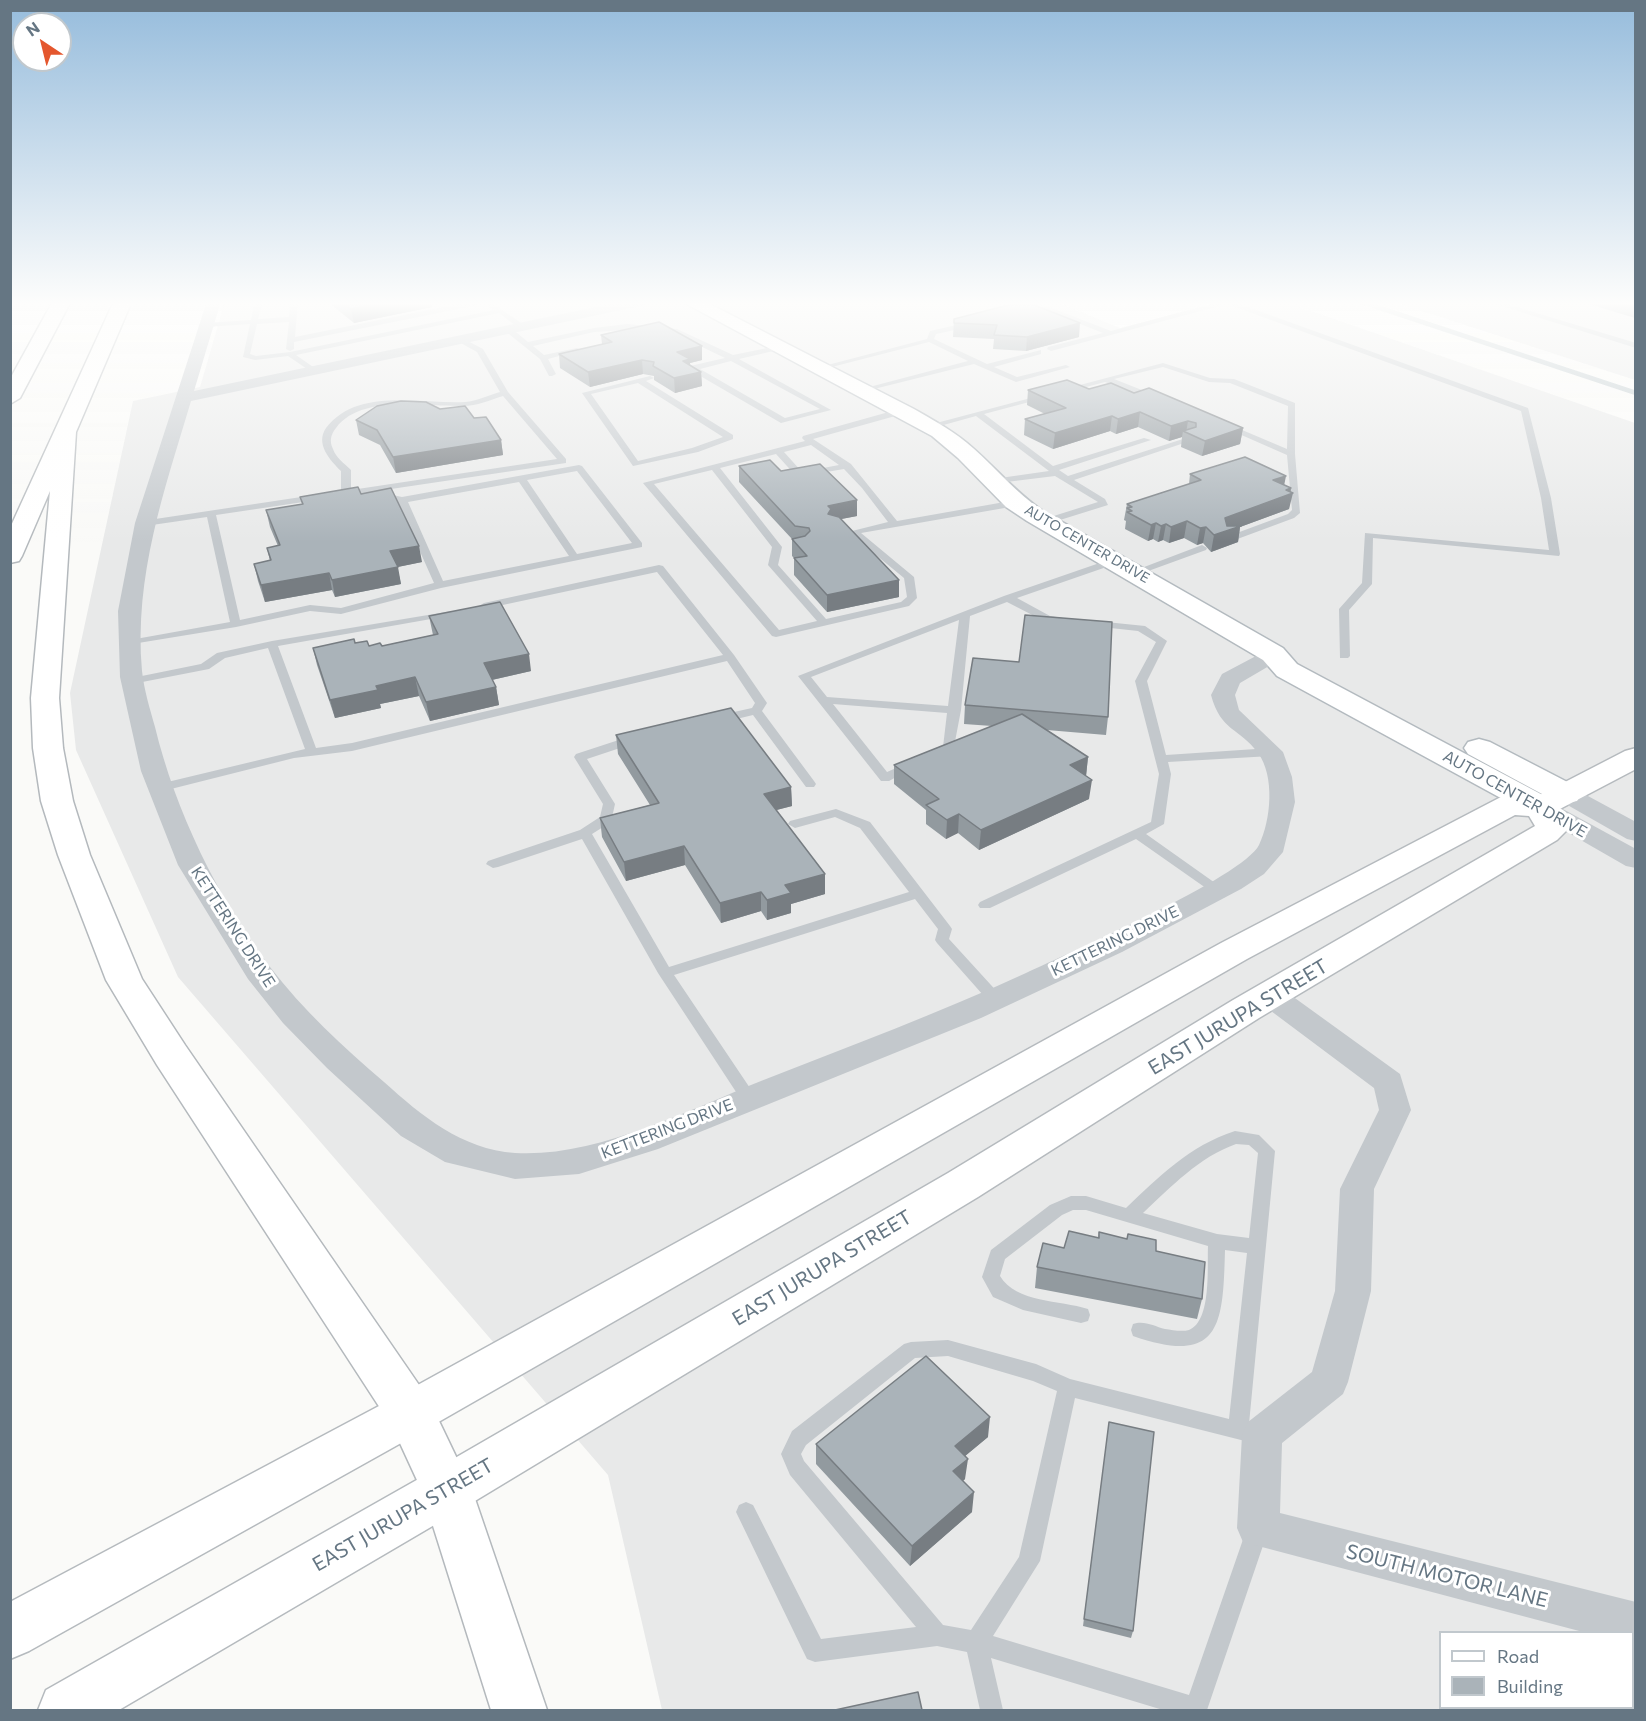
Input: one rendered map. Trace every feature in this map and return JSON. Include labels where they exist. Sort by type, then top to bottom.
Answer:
[{"type":"main road","points":[[10,398],[19,381]]},
{"type":"main road","points":[[10,556],[88,381]]},
{"type":"main road","name":"AUTO CENTER DRIVE","points":[[845,381],[929,426],[966,453],[1016,503],[1044,522],[1136,572],[1273,654],[1287,670],[1554,801]]},
{"type":"main road","points":[[66,433],[45,698],[48,748],[57,801],[74,855],[124,980],[178,1065],[411,1413],[447,1490],[519,1710]]},
{"type":"main road","points":[[10,1632],[411,1413],[1234,951],[1510,805],[1554,801],[1635,758]]},
{"type":"main road","name":"EAST JURUPA STREET","points":[[66,1710],[447,1490],[963,1185],[1270,995],[1552,829],[1554,801]]},
{"type":"street","name":"KETTERING DRIVE","points":[[188,381],[138,550],[129,611],[132,681],[159,788],[192,866],[258,972],[294,1015],[338,1060],[413,1127],[457,1153],[514,1166],[579,1161],[646,1140],[748,1097],[996,1000],[1112,945],[1218,890],[1254,868],[1270,852],[1278,827],[1282,802],[1279,777],[1271,752]]},
{"type":"street","points":[[183,398],[263,381]]},
{"type":"street","points":[[1271,752],[1228,713],[1223,695],[1230,679],[1273,654]]},
{"type":"street","name":"AUTO CENTER DRIVE","points":[[1554,801],[1635,833]]},
{"type":"street","name":"AUTO CENTER DRIVE","points":[[1554,801],[1635,860]]},
{"type":"street","points":[[1258,1528],[1250,1433],[1329,1382],[1353,1291],[1357,1189],[1395,1110],[1389,1082],[1270,995]]},
{"type":"street","name":"SOUTH MOTOR LANE","points":[[1258,1528],[1635,1624]]},
{"type":"lane","points":[[145,523],[563,461],[505,393],[498,381]]},
{"type":"lane","points":[[639,381],[586,393],[636,464],[695,450],[730,437],[641,381]]},
{"type":"lane","points":[[711,381],[784,421],[827,410],[775,381]]},
{"type":"lane","points":[[862,390],[896,381]]},
{"type":"lane","points":[[929,426],[1097,381]]},
{"type":"lane","points":[[1112,381],[1159,399]]},
{"type":"lane","points":[[1229,539],[1292,516],[1297,511],[1292,454],[1292,405],[1232,381]]},
{"type":"lane","points":[[1344,656],[1344,609],[1367,584],[1368,535],[1555,554],[1546,498],[1525,410],[1446,381]]},
{"type":"lane","points":[[346,493],[346,470],[328,450],[326,436],[332,424],[349,413],[398,401],[468,404],[505,393]]},
{"type":"lane","points":[[894,524],[879,502],[848,466],[806,438],[903,411]]},
{"type":"lane","points":[[977,413],[1054,471],[1102,501],[1103,505],[1044,522]]},
{"type":"lane","points":[[1214,422],[1292,454]]},
{"type":"lane","points":[[993,482],[1054,471],[1147,440]]},
{"type":"lane","points":[[1067,480],[1189,440]]},
{"type":"lane","points":[[813,442],[648,483],[776,634],[905,604],[912,598],[909,577],[847,533],[1016,503]]},
{"type":"lane","points":[[778,451],[800,475],[848,466]]},
{"type":"lane","points":[[715,467],[783,546],[773,565],[824,623]]},
{"type":"lane","points":[[130,643],[310,608],[341,611],[440,585],[639,545],[579,468],[402,500],[391,496],[346,493]]},
{"type":"lane","points":[[522,479],[575,558]]},
{"type":"lane","points":[[402,500],[440,585]]},
{"type":"lane","points":[[211,513],[236,624]]},
{"type":"lane","points":[[1136,572],[1202,548]]},
{"type":"lane","points":[[965,615],[949,749],[885,778],[804,676],[1008,598],[1114,561]]},
{"type":"lane","points":[[132,681],[205,667],[221,656],[272,644],[470,609],[659,568],[730,657],[761,703],[756,711],[710,722]]},
{"type":"lane","points":[[985,905],[1157,824],[1165,774],[1141,681],[1162,641],[1141,628],[1047,619],[1008,598]]},
{"type":"lane","points":[[272,644],[312,752]]},
{"type":"lane","points":[[159,788],[312,752],[384,740],[730,657]]},
{"type":"lane","points":[[823,700],[955,710]]},
{"type":"lane","points":[[756,711],[810,784]]},
{"type":"lane","points":[[493,864],[585,833],[606,819],[609,804],[580,757],[617,743],[652,735]]},
{"type":"lane","points":[[1162,759],[1271,752]]},
{"type":"lane","points":[[795,824],[836,813],[865,825],[945,929],[942,940],[996,1000]]},
{"type":"lane","points":[[585,833],[665,973],[748,1097]]},
{"type":"lane","points":[[1137,834],[1218,890]]},
{"type":"lane","points":[[665,973],[919,893]]},
{"type":"lane","points":[[937,1635],[797,1468],[791,1454],[799,1438],[911,1350],[948,1348],[1036,1373],[1068,1387],[1250,1433],[1257,1247],[1267,1151],[1262,1144],[1250,1138],[1234,1136],[1210,1145],[1129,1216]]},
{"type":"lane","points":[[1081,1315],[1023,1302],[1000,1292],[991,1277],[997,1255],[1056,1210],[1071,1203],[1086,1203],[1216,1241],[1257,1247]]},
{"type":"lane","points":[[1140,1330],[1172,1338],[1191,1338],[1206,1330],[1213,1315],[1216,1241]]},
{"type":"lane","points":[[991,1710],[976,1642],[1029,1561],[1068,1387]]},
{"type":"lane","points":[[746,1512],[815,1651],[937,1635],[976,1642],[1196,1710],[1258,1528]]},
{"type":"shaded area","points":[[202,381],[1514,381],[1635,423],[1635,1710],[662,1710],[608,1475],[178,977],[76,750],[70,693],[133,401],[200,387]]},
{"type":"building","points":[[1062,381],[1070,381],[1089,389],[1111,383],[1134,393],[1149,388],[1243,428],[1205,441],[1183,431],[1196,427],[1196,423],[1188,421],[1171,426],[1140,412],[1118,419],[1112,416],[1055,433],[1025,419],[1066,408],[1028,390]]},
{"type":"building","points":[[401,401],[426,402],[440,409],[465,406],[474,418],[486,417],[501,440],[393,457],[377,430],[356,420],[377,406]]},
{"type":"building","points":[[1245,457],[1286,476],[1273,480],[1291,488],[1286,490],[1293,493],[1225,518],[1227,526],[1241,526],[1214,535],[1206,527],[1200,528],[1187,521],[1171,527],[1156,523],[1151,525],[1127,512],[1132,511],[1127,508],[1132,507],[1127,504],[1201,480],[1190,474]]},
{"type":"building","points":[[770,460],[781,471],[820,464],[857,500],[828,506],[831,509],[828,514],[839,517],[899,580],[827,595],[794,558],[807,556],[792,539],[805,536],[810,531],[809,528],[795,526],[739,466]]},
{"type":"building","points":[[358,487],[361,494],[391,488],[419,546],[390,551],[398,567],[332,580],[329,573],[261,585],[254,564],[271,560],[267,548],[280,545],[266,510],[303,504],[300,497]]},
{"type":"building","points":[[500,602],[529,654],[484,663],[496,687],[426,702],[415,677],[376,686],[378,690],[330,700],[313,648],[354,639],[355,643],[367,641],[369,646],[380,643],[382,646],[438,634],[429,616]]},
{"type":"building","points":[[1025,615],[1112,622],[1108,717],[965,705],[973,658],[1019,662]]},
{"type":"building","points":[[731,708],[791,787],[764,794],[825,874],[785,885],[791,893],[767,900],[761,892],[720,903],[684,846],[624,862],[600,818],[659,803],[616,735]]},
{"type":"building","points":[[1022,714],[1088,757],[1070,765],[1092,780],[981,830],[959,814],[947,820],[926,805],[939,799],[894,765]]},
{"type":"building","points":[[1069,1231],[1099,1238],[1099,1232],[1127,1239],[1128,1234],[1156,1240],[1156,1251],[1205,1262],[1202,1299],[1037,1267],[1043,1243],[1064,1248]]},
{"type":"building","points":[[926,1356],[990,1417],[955,1446],[968,1459],[953,1471],[974,1492],[912,1546],[816,1444]]},
{"type":"building","points":[[1109,1422],[1154,1432],[1133,1631],[1084,1619]]},
{"type":"building","points":[[918,1692],[922,1710],[835,1710]]},
{"type":"waterway","points":[[1601,381],[1636,393]]}]
